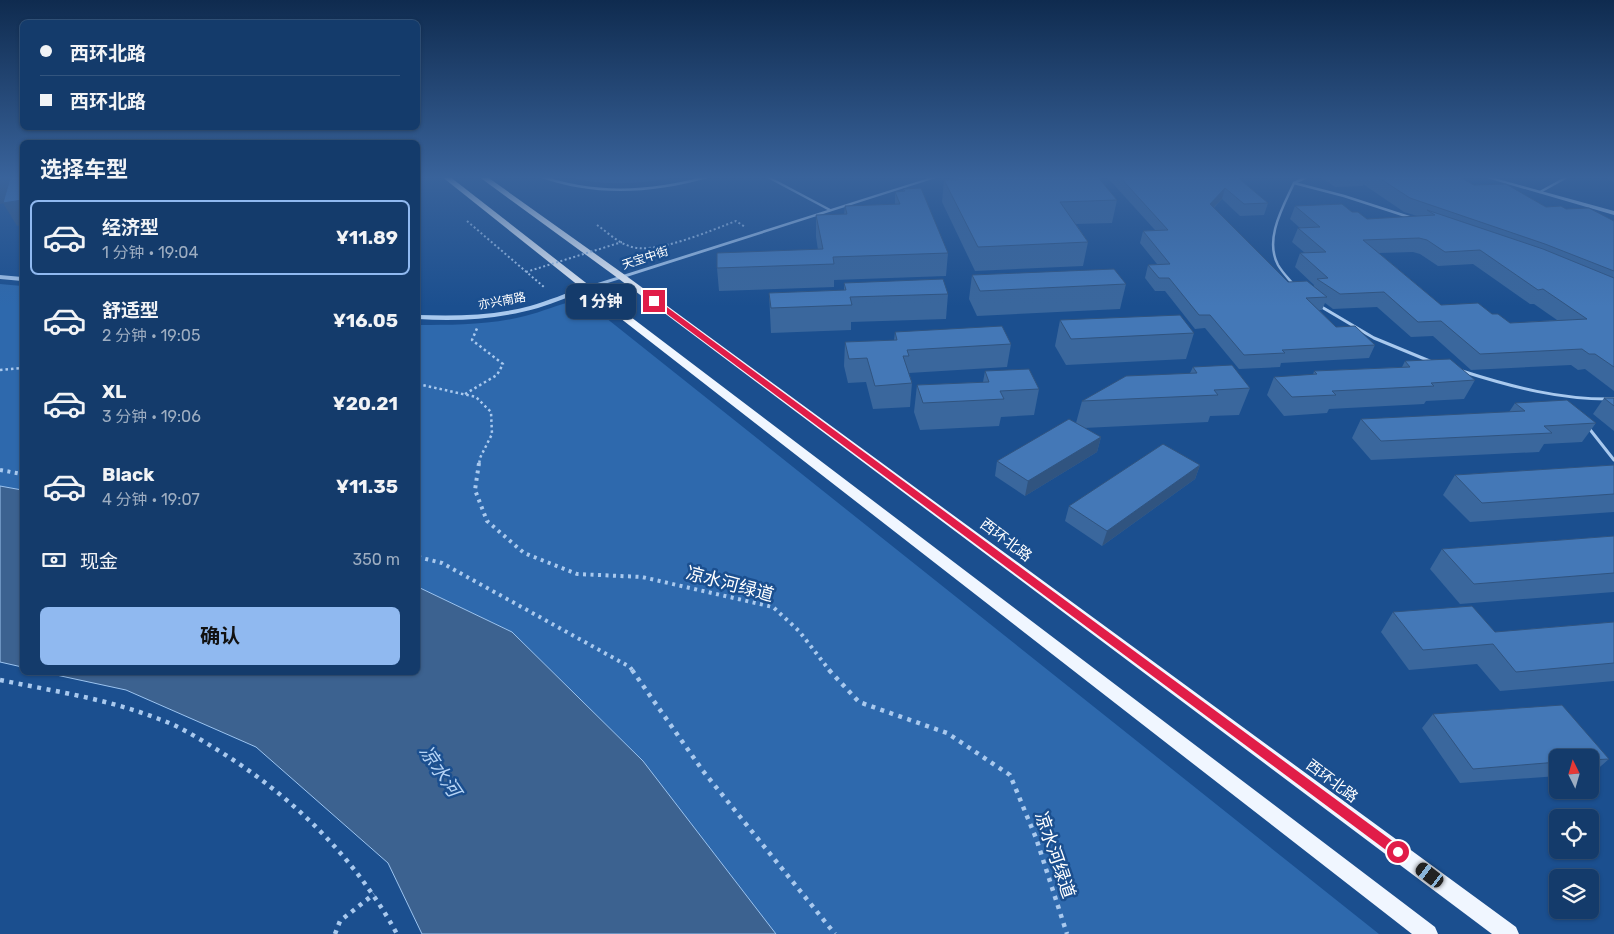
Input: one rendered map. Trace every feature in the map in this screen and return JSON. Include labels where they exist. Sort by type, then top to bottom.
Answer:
[{"type":"main road","points":[[500,220],[1428,934]]},
{"type":"main road","name":"西环北路","points":[[542,220],[1509,934]]},
{"type":"street","name":"天宝中街","points":[[587,288],[800,220]]},
{"type":"street","points":[[0,277],[20,279]]},
{"type":"street","name":"亦兴南路","points":[[420,316],[451,319],[483,317],[534,307],[587,288]]},
{"type":"lane","points":[[1279,220],[1272,243],[1278,264],[1300,289]]},
{"type":"lane","points":[[1314,301],[1362,331],[1414,356],[1441,364]]},
{"type":"lane","points":[[1458,370],[1485,379],[1566,398],[1614,399]]},
{"type":"lane","points":[[1566,398],[1572,406]]},
{"type":"lane","points":[[1584,421],[1614,460]]},
{"type":"path","points":[[467,221],[544,287]]},
{"type":"path","points":[[598,225],[622,242],[636,248],[654,248],[736,221],[745,228]]},
{"type":"path","points":[[526,272],[622,242]]},
{"type":"path","points":[[465,394],[497,375],[503,364],[472,340],[483,317]]},
{"type":"path","points":[[0,370],[20,368]]},
{"type":"path","name":"凉水河绿道","points":[[420,384],[476,397],[491,412],[492,434],[480,458],[475,490],[487,521],[524,553],[577,574],[642,577],[773,607],[799,631],[827,668],[859,702],[947,733],[1010,775],[1036,838],[1067,934]]},
{"type":"path","points":[[0,470],[20,474]]},
{"type":"path","points":[[420,558],[442,563],[630,667],[703,772],[835,934]]},
{"type":"path","points":[[0,680],[95,700],[165,721],[240,763],[311,822],[368,883],[397,934]]},
{"type":"path","points":[[335,934],[340,922],[374,894]]},
{"type":"shaded area","points":[[0,284],[20,286],[20,490],[0,486]]},
{"type":"shaded area","points":[[576,301],[586,302],[1379,934],[776,934],[643,761],[512,632],[420,588],[420,325],[485,323],[525,316]]},
{"type":"water","points":[[0,486],[20,490],[20,667],[0,662]]},
{"type":"water","name":"凉水河","points":[[420,588],[512,632],[643,761],[776,934],[422,934],[388,863],[256,747],[126,690],[56,675],[420,675]]},
{"type":"building","points":[[817,220],[934,220],[948,253],[833,257],[834,264],[717,268],[717,253],[823,249]]},
{"type":"building","points":[[964,220],[1072,220],[1088,242],[978,247]]},
{"type":"building","points":[[1159,220],[1226,220],[1288,282],[1307,281],[1327,297],[1306,298],[1336,327],[1355,326],[1375,345],[1282,350],[1285,353],[1244,355],[1210,315],[1199,315],[1169,278],[1159,278],[1148,265],[1170,264],[1143,231],[1168,230]]},
{"type":"building","points":[[1311,220],[1456,220],[1543,249],[1614,278],[1614,367],[1595,354],[1589,354],[1582,349],[1480,354],[1441,321],[1418,322],[1384,292],[1340,294],[1317,279],[1328,278],[1300,253],[1326,252],[1298,228],[1320,227]],"holes":[[[1419,238],[1427,240],[1445,252],[1480,250],[1538,290],[1543,289],[1587,319],[1510,323],[1498,314],[1492,314],[1478,303],[1441,305],[1363,240]]]},
{"type":"building","points":[[1473,220],[1611,220],[1614,221],[1614,271],[1545,244]]},
{"type":"building","points":[[1114,269],[1126,284],[980,291],[972,275]]},
{"type":"building","points":[[943,279],[948,294],[850,297],[852,305],[771,308],[769,293],[846,290],[844,283]]},
{"type":"building","points":[[1180,315],[1194,333],[1071,339],[1060,320]]},
{"type":"building","points":[[1002,326],[1011,344],[907,350],[909,356],[903,356],[912,383],[875,386],[867,358],[849,359],[845,342],[897,340],[895,332]]},
{"type":"building","points":[[1450,359],[1475,380],[1431,383],[1434,386],[1332,391],[1336,395],[1292,397],[1274,377],[1317,374],[1314,371],[1410,367],[1405,361]]},
{"type":"building","points":[[1232,365],[1250,388],[1214,390],[1218,395],[1082,401],[1126,376],[1197,373],[1193,367]]},
{"type":"building","points":[[1029,369],[1039,389],[1000,391],[1004,399],[923,403],[917,385],[989,382],[985,371]]},
{"type":"building","points":[[1604,398],[1614,398],[1614,406]]},
{"type":"building","points":[[1567,400],[1596,423],[1544,426],[1552,433],[1381,441],[1361,419],[1525,411],[1515,403]]},
{"type":"building","points":[[1069,419],[1101,437],[1028,481],[997,461]]},
{"type":"building","points":[[1163,444],[1200,465],[1107,531],[1069,506]]},
{"type":"building","points":[[1614,465],[1614,494],[1482,503],[1455,475]]},
{"type":"building","points":[[1614,536],[1614,573],[1474,584],[1442,549]]},
{"type":"building","points":[[1472,606],[1495,632],[1614,622],[1614,663],[1516,672],[1493,644],[1423,650],[1393,612]]},
{"type":"building","points":[[1562,705],[1609,759],[1599,760],[1599,749],[1549,749],[1549,763],[1473,769],[1433,714]]},
{"type":"route","points":[[654,301],[1398,852]]}]
